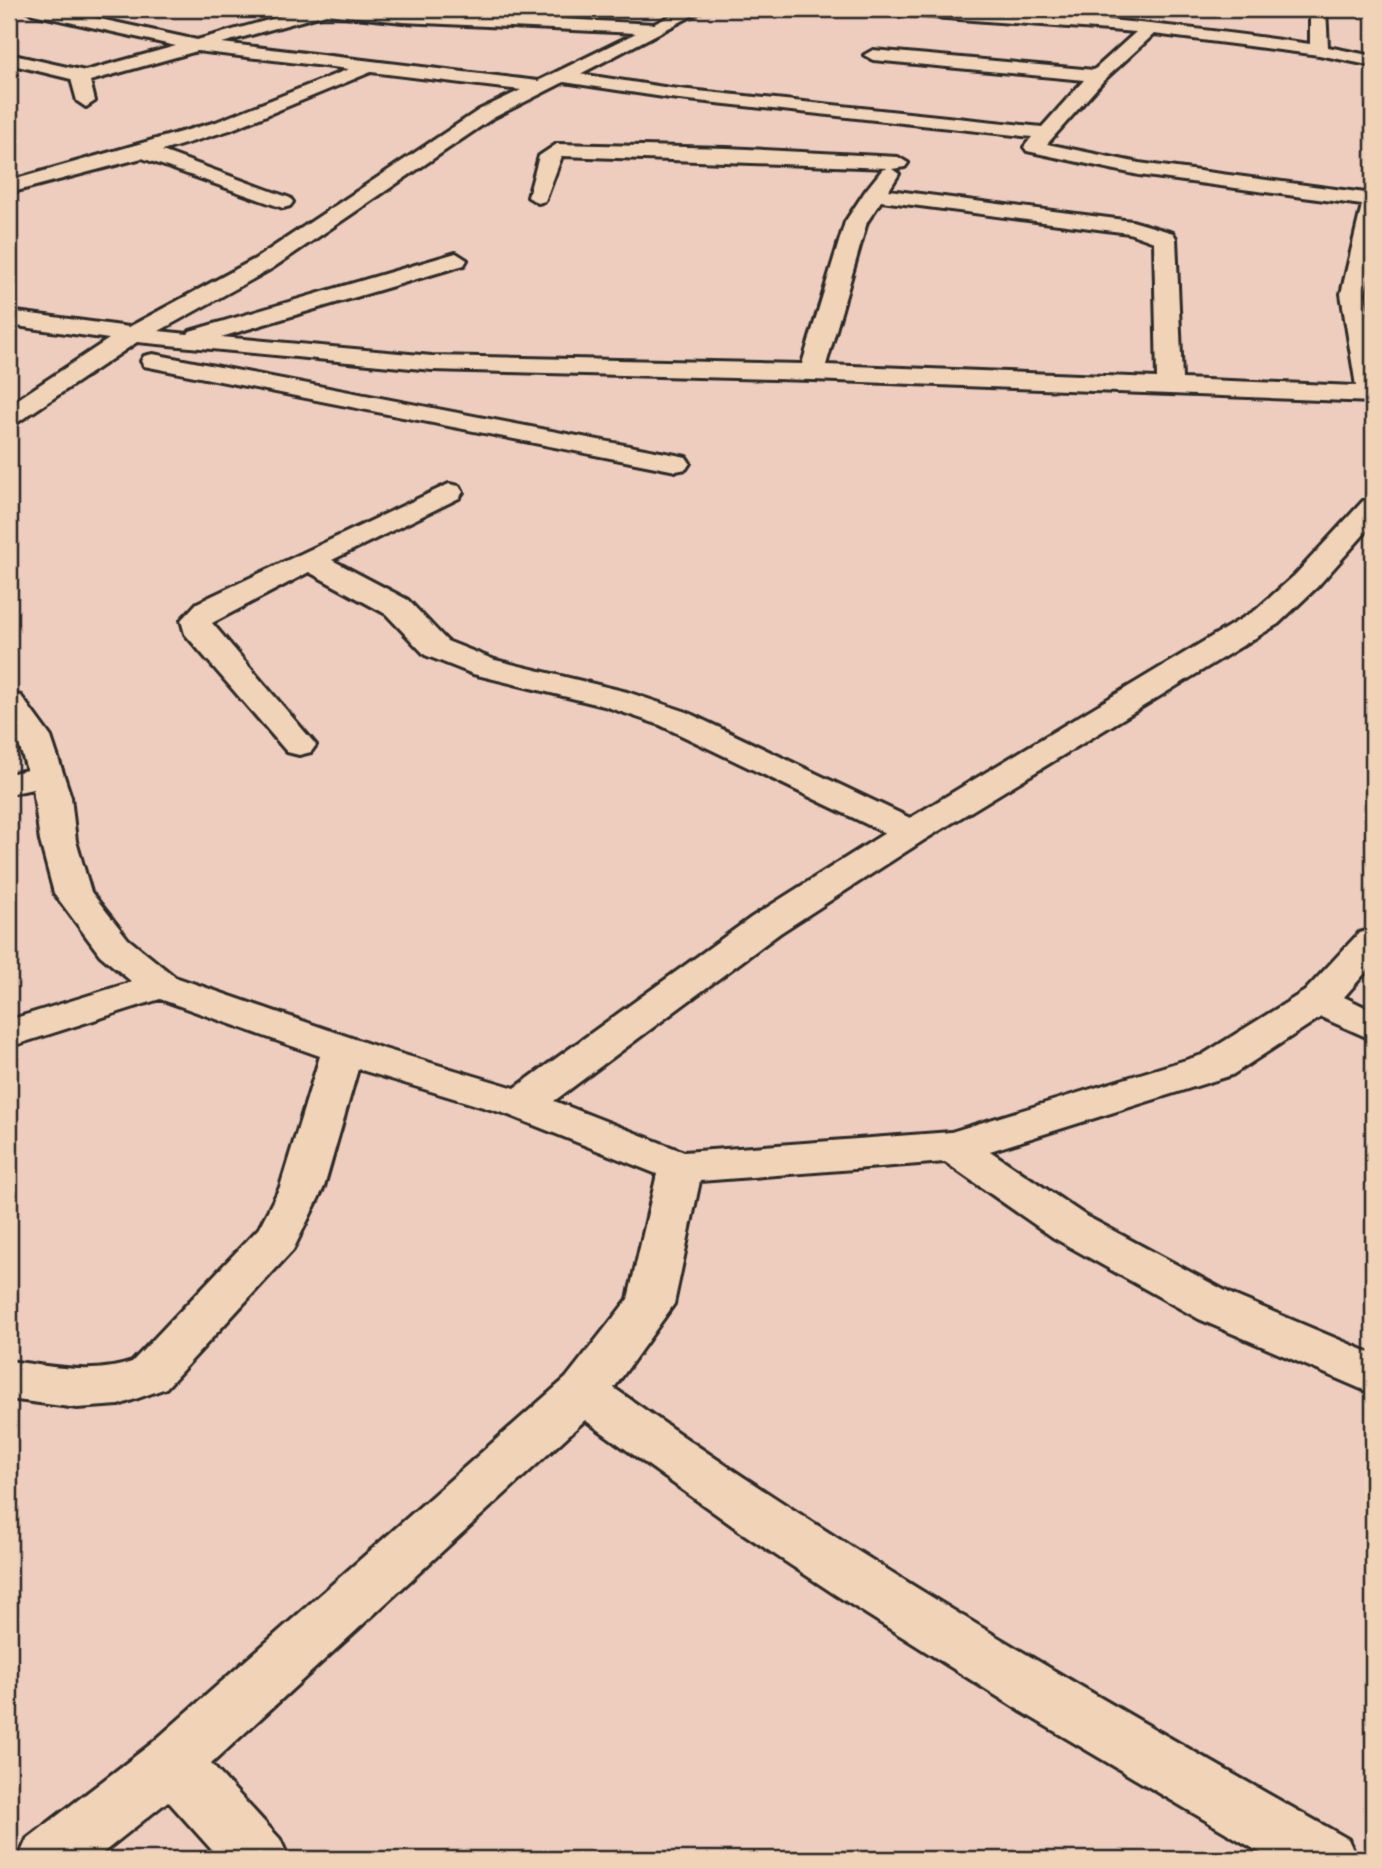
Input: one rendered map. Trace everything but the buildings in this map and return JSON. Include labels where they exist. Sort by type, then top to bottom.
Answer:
[{"type":"street","points":[[33,9],[200,46],[544,87]]},
{"type":"street","points":[[9,59],[71,71],[82,78],[200,46],[293,12],[326,9],[403,17],[657,30]]},
{"type":"street","points":[[504,21],[519,9]]},
{"type":"street","points":[[9,416],[130,336],[209,296],[486,114],[697,9]]},
{"type":"street","points":[[892,9],[1114,17],[1150,28],[1319,50],[1373,61]]},
{"type":"street","points":[[1318,9],[1319,50]]},
{"type":"street","points":[[9,318],[130,336],[432,363],[812,372],[1372,394],[1353,294],[1373,201],[1139,169],[1034,147],[1098,76],[1150,28]]},
{"type":"street","points":[[873,55],[1098,76]]},
{"type":"street","points":[[9,187],[223,126],[368,68]]},
{"type":"street","points":[[565,77],[670,93],[1046,132]]},
{"type":"street","points":[[82,78],[86,103]]},
{"type":"street","points":[[812,372],[856,222],[873,194],[898,163],[945,122]]},
{"type":"street","points":[[538,197],[549,156],[557,150],[727,154],[898,163]]},
{"type":"street","points":[[142,151],[283,201]]},
{"type":"street","points":[[873,194],[1132,227],[1165,238],[1170,387]]},
{"type":"street","points":[[180,341],[456,260]]},
{"type":"street","points":[[106,352],[676,463]]},
{"type":"street","points":[[299,745],[196,627],[196,620],[208,610],[449,492]]},
{"type":"street","points":[[521,1104],[766,925],[911,832],[1267,617],[1306,581],[1373,507]]},
{"type":"street","points":[[311,561],[397,607],[436,648],[484,667],[615,699],[672,718],[911,832]]},
{"type":"street","points":[[9,703],[34,737],[53,797],[58,841],[73,893],[114,947],[161,985],[344,1049],[521,1104],[681,1167],[953,1147],[1217,1065],[1319,1000],[1373,941]]},
{"type":"street","points":[[9,784],[47,776]]},
{"type":"street","points":[[9,1034],[161,985]]},
{"type":"street","points":[[1319,1000],[1373,1027]]},
{"type":"street","points":[[9,1380],[77,1389],[119,1386],[149,1376],[277,1238],[302,1187],[344,1049]]},
{"type":"street","points":[[953,1147],[1070,1227],[1216,1307],[1373,1375]]},
{"type":"street","points":[[48,1859],[172,1763],[583,1392],[650,1304],[681,1167]]},
{"type":"street","points":[[583,1392],[805,1549],[1077,1716],[1327,1859]]},
{"type":"street","points":[[172,1763],[259,1859]]}]
